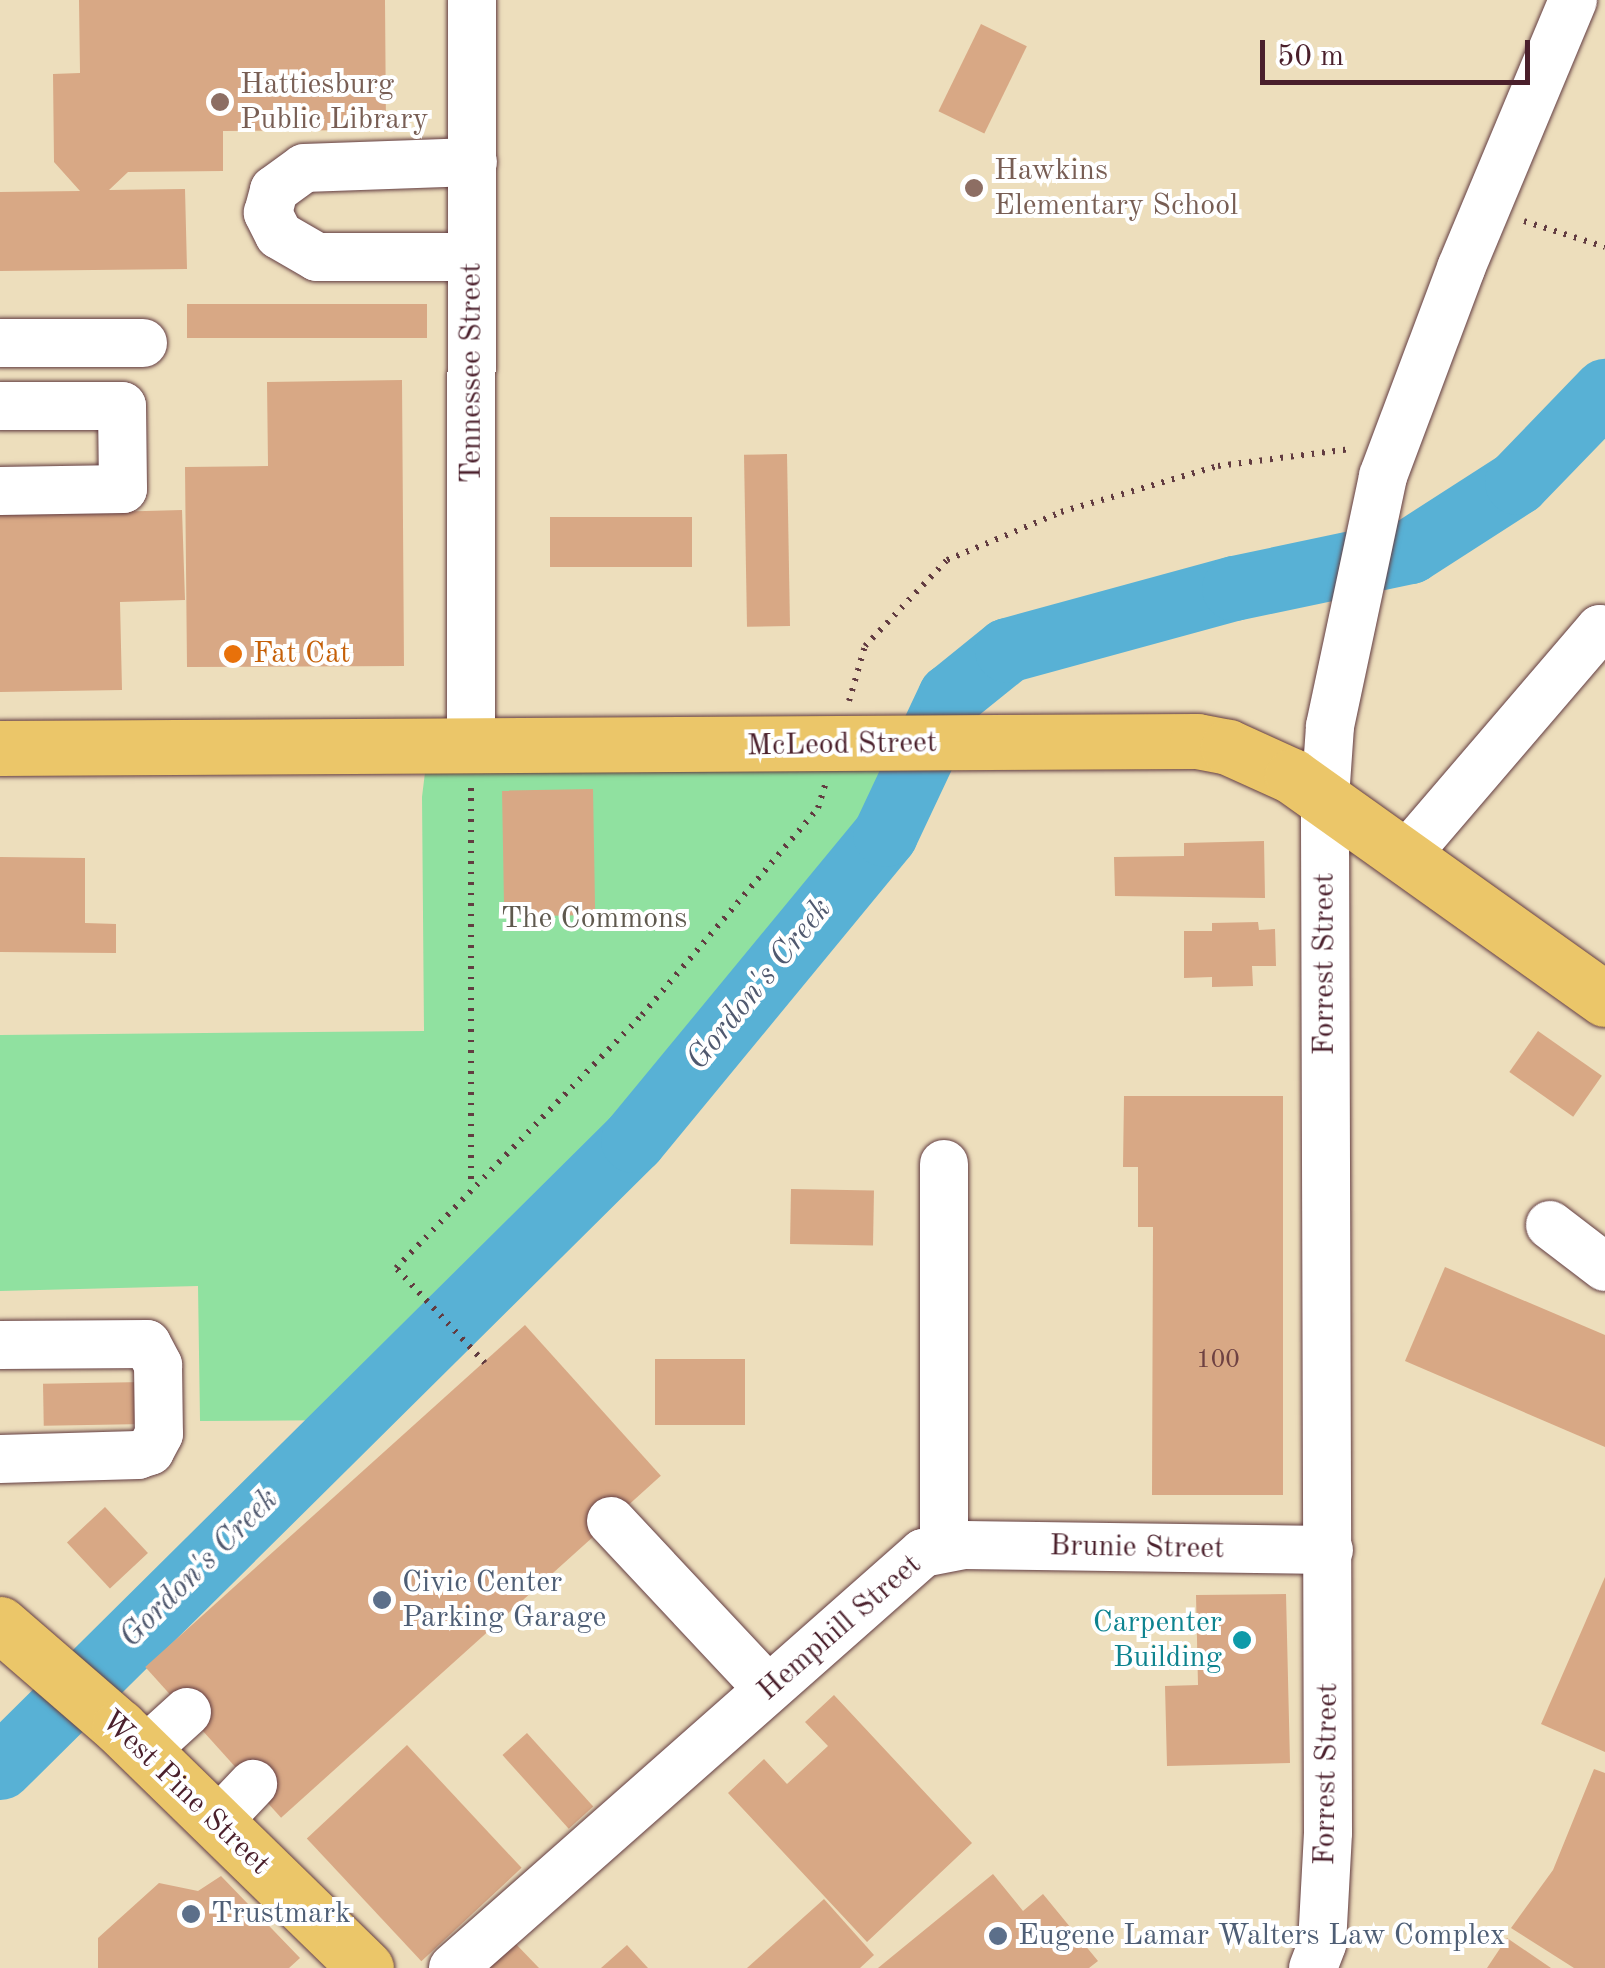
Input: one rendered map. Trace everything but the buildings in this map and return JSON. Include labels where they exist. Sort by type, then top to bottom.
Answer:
[{"type":"main road","name":"McLeod Street","points":[[0,748],[471,762],[988,742],[1197,741],[1255,757],[1324,798],[1605,999]]},
{"type":"main road","name":"West Pine Street","points":[[0,1604],[17,1637],[131,1739],[366,1968]]},
{"type":"street","name":"Tennessee Street","points":[[471,762],[472,0]]},
{"type":"street","name":"Forrest Street","points":[[1313,1968],[1322,1944],[1326,1889],[1330,1550],[1324,798],[1330,726],[1383,476],[1485,209],[1573,0]]},
{"type":"street","points":[[472,258],[318,257],[279,236],[268,213],[274,190],[304,168],[473,162]]},
{"type":"street","points":[[0,343],[142,342]]},
{"type":"street","points":[[0,406],[122,406],[124,489],[0,491]]},
{"type":"street","points":[[1407,854],[1600,628],[1605,632]]},
{"type":"street","name":"Hemphill Street","points":[[452,1968],[901,1568],[944,1547],[944,1164]]},
{"type":"street","points":[[1550,1224],[1605,1266]]},
{"type":"street","points":[[0,1345],[147,1344],[158,1365],[159,1434],[150,1451],[138,1455],[0,1459]]},
{"type":"street","points":[[622,1511],[777,1680]]},
{"type":"street","name":"Brunie Street","points":[[944,1547],[1330,1550]]},
{"type":"street","points":[[131,1739],[187,1712]]},
{"type":"street","points":[[216,1823],[253,1784]]},
{"type":"path","points":[[1485,209],[1605,248]]},
{"type":"path","points":[[471,762],[471,1188]]},
{"type":"path","points":[[396,1268],[484,1364]]},
{"type":"green space","name":"The Commons","points":[[930,739],[885,834],[633,1140],[354,1420],[200,1421],[198,1286],[0,1291],[0,1035],[424,1031],[422,797],[428,748]]},
{"type":"waterway","name":"Gordon's Creek","points":[[0,1767],[633,1140],[885,834],[950,696],[1007,650],[1234,588],[1410,551],[1517,482],[1605,391]]},
{"type":"place","name":"Hattiesburg Public Library","points":[[220,102]]},
{"type":"place","name":"Hawkins Elementary School","points":[[974,188]]},
{"type":"place","name":"Fat Cat","points":[[233,654]]},
{"type":"place","name":"Civic Center Parking Garage","points":[[382,1600]]},
{"type":"place","name":"Carpenter Building","points":[[1242,1640]]},
{"type":"place","name":"Trustmark","points":[[191,1914]]},
{"type":"place","name":"Eugene Lamar Walters Law Complex","points":[[998,1936]]}]
